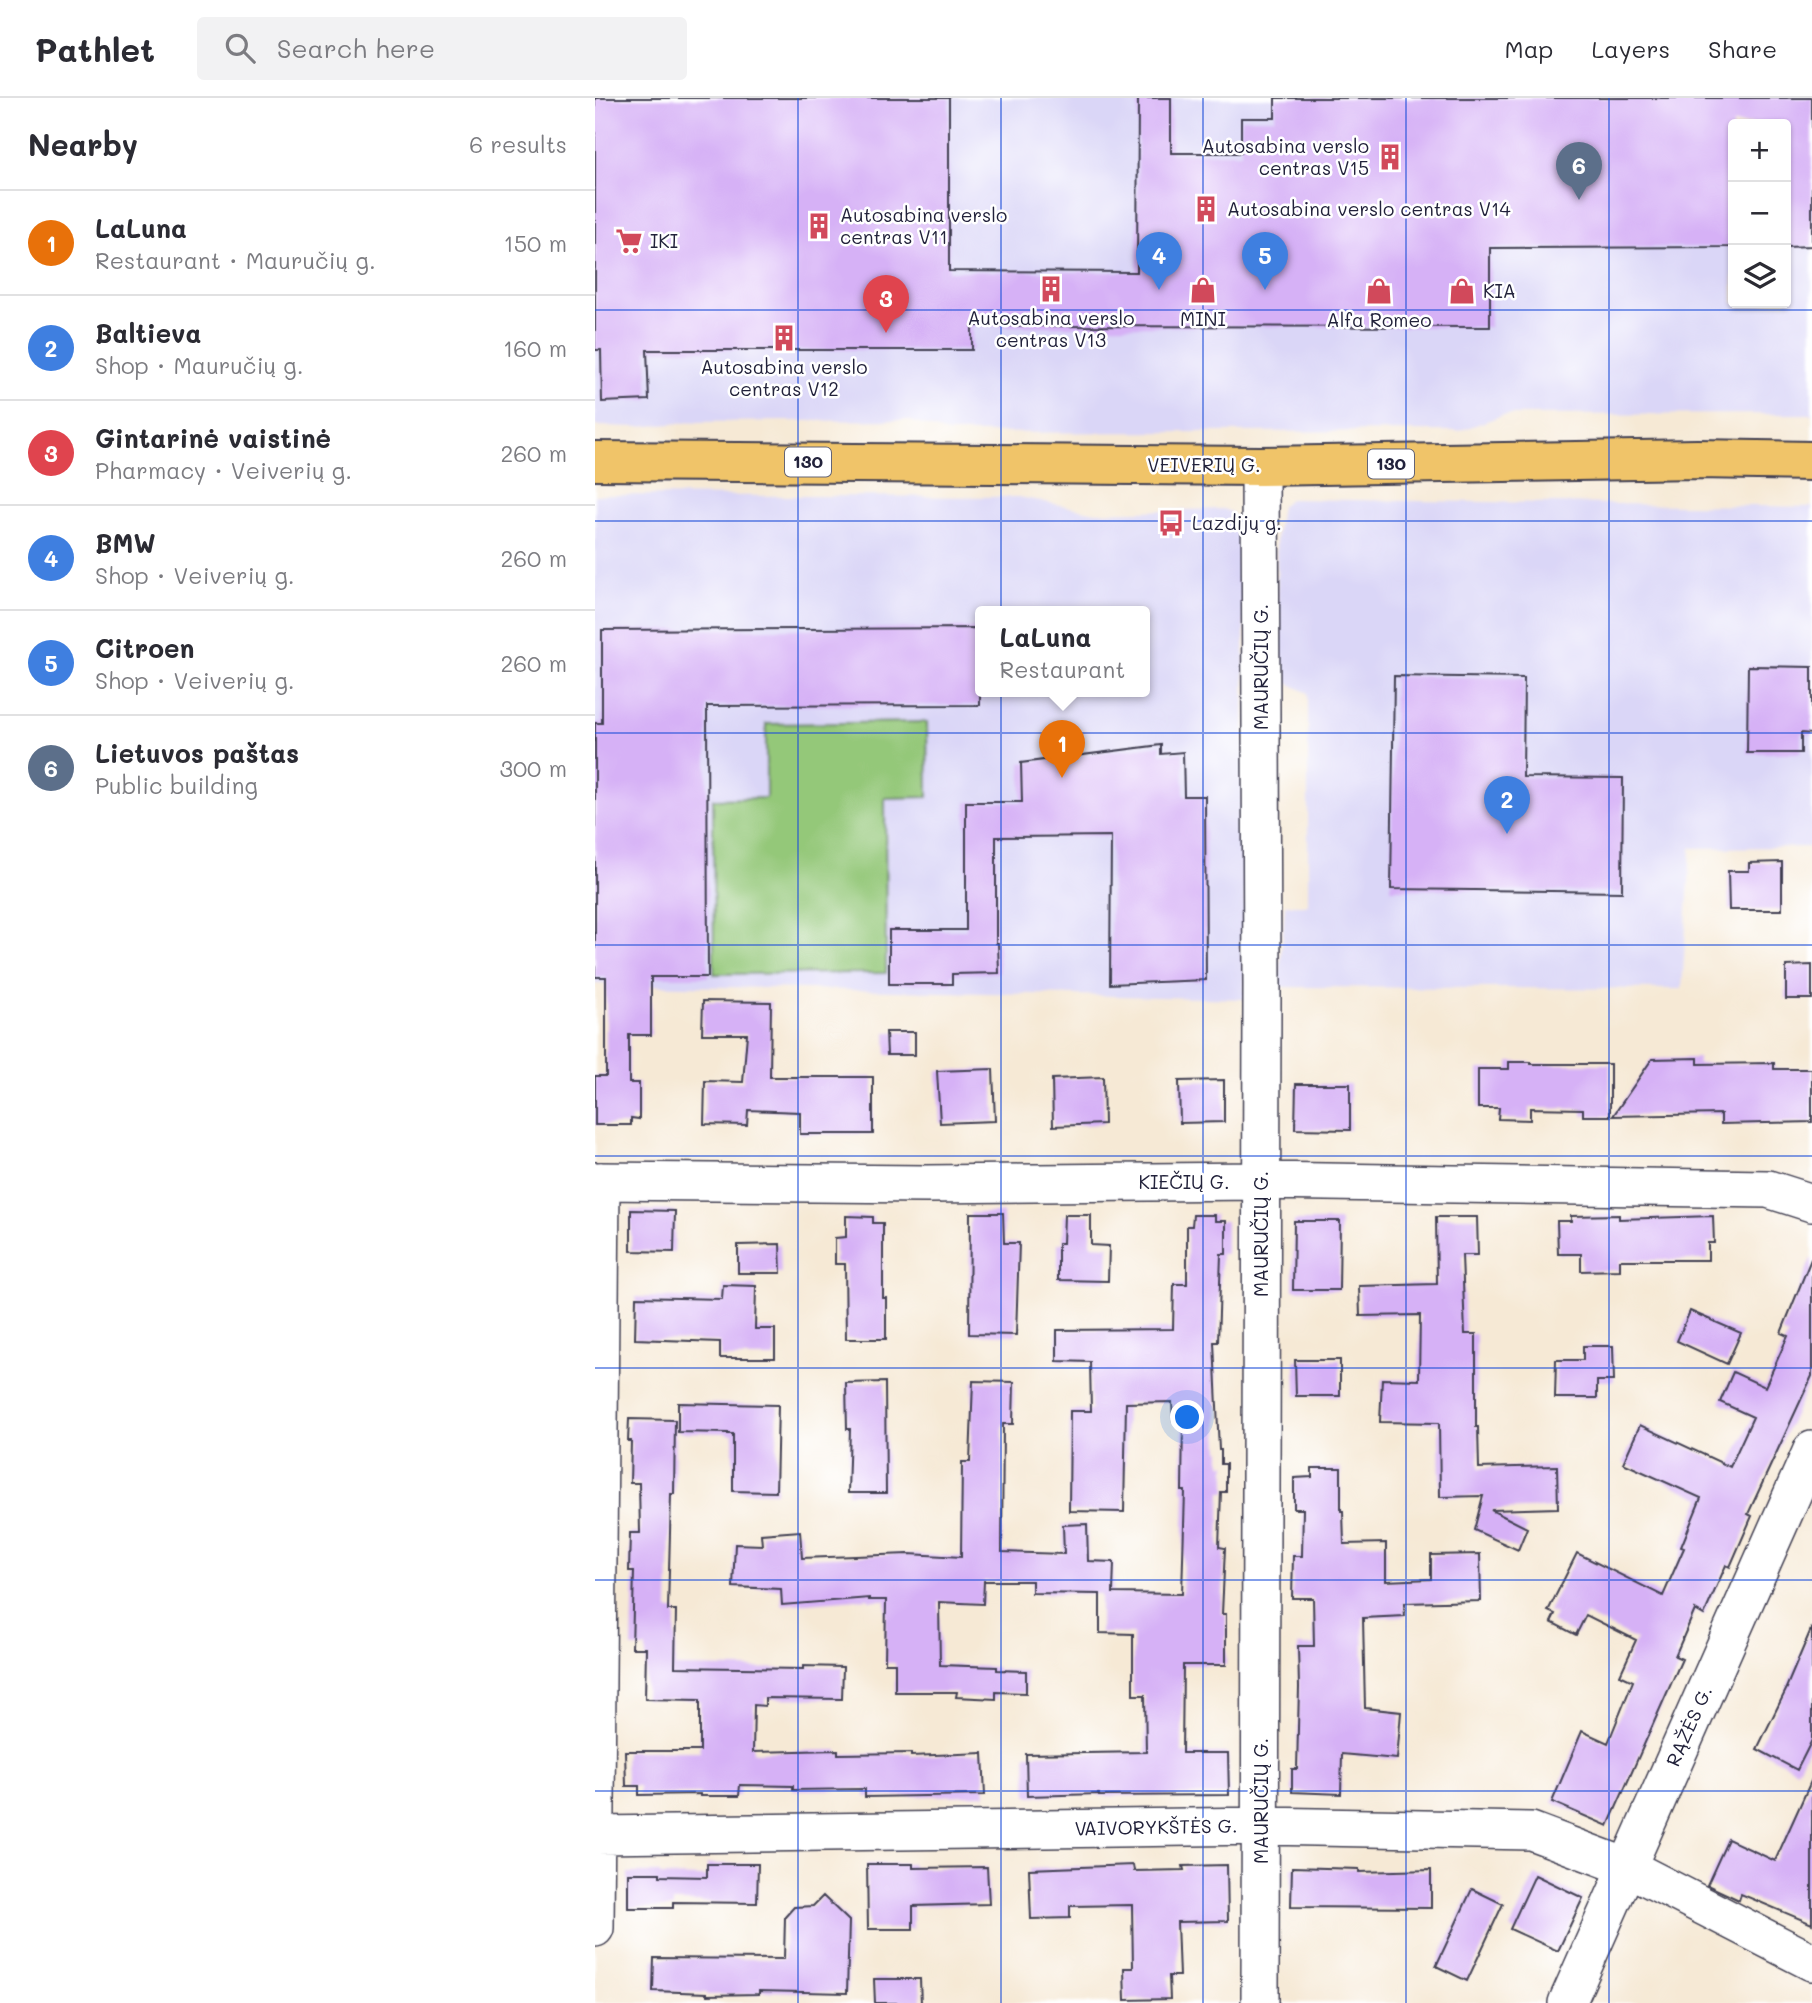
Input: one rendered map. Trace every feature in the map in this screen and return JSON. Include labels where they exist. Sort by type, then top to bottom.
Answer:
[{"type":"main road","name":"VEIVERIŲ G.","points":[[595,461],[1260,466],[1697,459],[1812,461]]},
{"type":"street","name":"MAURUČIŲ G.","points":[[1260,466],[1260,2003]]},
{"type":"street","name":"KIEČIŲ G.","points":[[598,1181],[927,1184],[1261,1181],[1768,1189],[1812,1202]]},
{"type":"street","points":[[595,1928],[598,1181]]},
{"type":"street","name":"RĄŽĖS G.","points":[[1567,2003],[1812,1450]]},
{"type":"street","name":"VAIVORYKŠTĖS G.","points":[[597,1835],[1262,1826],[1531,1831],[1627,1867],[1812,1962]]},
{"type":"shaded area","points":[[595,98],[1812,98],[1812,414],[1503,415],[1459,431],[947,433],[908,420],[693,422],[639,427],[595,426]]},
{"type":"shaded area","points":[[595,495],[1019,497],[1096,512],[1223,509],[1231,512],[1241,528],[1244,545],[1245,999],[595,984]]},
{"type":"shaded area","points":[[1289,499],[1812,507],[1812,847],[1691,848],[1682,989],[1279,987],[1285,905],[1308,905],[1308,693],[1280,679],[1276,539],[1281,506]]},
{"type":"green space","points":[[927,722],[928,797],[885,798],[886,973],[714,974],[713,799],[766,798],[766,724]]},
{"type":"building","points":[[595,98],[949,98],[949,271],[1137,272],[1138,98],[1171,98],[1171,153],[1241,153],[1241,118],[1275,118],[1275,98],[1812,98],[1812,246],[1791,247],[1791,119],[1728,119],[1728,247],[1490,248],[1490,327],[972,326],[972,350],[647,350],[649,400],[602,402],[601,350],[595,350]]},
{"type":"building","points":[[975,628],[975,697],[980,697],[980,705],[707,706],[708,977],[651,977],[651,1035],[629,1035],[629,1083],[639,1083],[639,1119],[631,1118],[631,1125],[595,1125],[595,1076],[606,1076],[606,977],[595,977],[595,723],[602,723],[602,630]]},
{"type":"building","points":[[1748,666],[1812,667],[1812,734],[1801,733],[1801,753],[1747,753]]},
{"type":"building","points":[[1394,676],[1524,678],[1523,777],[1623,778],[1622,892],[1391,889]]},
{"type":"building","points":[[1161,745],[1161,754],[1183,752],[1184,796],[1205,796],[1206,980],[1110,984],[1111,836],[996,837],[996,943],[999,973],[952,974],[952,984],[889,984],[889,930],[966,930],[966,802],[1022,802],[1021,763]]},
{"type":"building","points":[[1782,862],[1782,910],[1729,910],[1728,871],[1749,871],[1749,863]]},
{"type":"building","points":[[1812,965],[1812,999],[1786,999],[1786,966]]},
{"type":"building","points":[[703,1001],[771,1002],[770,1077],[873,1077],[873,1134],[800,1134],[800,1112],[748,1110],[747,1125],[704,1124],[705,1081],[743,1082],[747,1034],[702,1034]]},
{"type":"building","points":[[886,1032],[915,1032],[915,1055],[887,1055]]},
{"type":"building","points":[[1698,1058],[1698,1064],[1774,1063],[1774,1069],[1812,1069],[1812,1122],[1721,1124],[1721,1114],[1613,1116],[1652,1059]]},
{"type":"building","points":[[1509,1062],[1610,1064],[1610,1116],[1583,1116],[1583,1109],[1530,1108],[1530,1120],[1498,1119],[1499,1108],[1478,1108],[1478,1069],[1509,1069]]},
{"type":"building","points":[[993,1069],[995,1121],[940,1123],[937,1071]]},
{"type":"building","points":[[1103,1077],[1104,1124],[1053,1126],[1052,1079]]},
{"type":"building","points":[[1224,1080],[1224,1122],[1180,1123],[1179,1081]]},
{"type":"building","points":[[1296,1084],[1350,1084],[1350,1130],[1295,1129]]},
{"type":"building","points":[[631,1210],[675,1211],[674,1252],[631,1251]]},
{"type":"building","points":[[970,1213],[1003,1213],[1004,1243],[1019,1243],[1016,1335],[969,1334]]},
{"type":"building","points":[[1064,1215],[1091,1215],[1091,1245],[1109,1246],[1108,1281],[1058,1280],[1058,1243],[1063,1243]]},
{"type":"building","points":[[1193,1215],[1215,1215],[1215,1221],[1226,1221],[1226,1254],[1221,1254],[1218,1342],[1214,1342],[1219,1450],[1221,1464],[1226,1464],[1226,1492],[1221,1492],[1219,1547],[1225,1548],[1222,1614],[1226,1614],[1226,1665],[1183,1665],[1182,1753],[1228,1753],[1229,1795],[1027,1796],[1026,1754],[1146,1752],[1145,1695],[1133,1695],[1133,1634],[1100,1633],[1100,1594],[1032,1593],[1032,1581],[984,1581],[983,1604],[939,1602],[940,1665],[1026,1671],[1026,1693],[996,1692],[996,1699],[956,1697],[957,1692],[895,1692],[895,1663],[885,1663],[886,1600],[869,1598],[782,1605],[781,1589],[733,1587],[735,1544],[762,1545],[761,1534],[800,1531],[802,1558],[909,1554],[961,1557],[962,1462],[970,1462],[973,1381],[1014,1382],[1013,1424],[1003,1424],[1002,1552],[1064,1554],[1063,1525],[1087,1524],[1088,1561],[1114,1562],[1113,1593],[1182,1594],[1185,1491],[1182,1491],[1183,1420],[1173,1420],[1172,1402],[1126,1403],[1124,1512],[1069,1511],[1070,1411],[1091,1411],[1090,1362],[1057,1361],[1057,1330],[1173,1329],[1174,1284],[1187,1284],[1187,1226],[1192,1226]]},
{"type":"building","points":[[1619,1215],[1619,1219],[1713,1216],[1714,1243],[1708,1243],[1708,1260],[1620,1260],[1620,1270],[1581,1271],[1581,1254],[1558,1254],[1557,1221],[1571,1221],[1571,1216]]},
{"type":"building","points":[[846,1216],[873,1217],[873,1223],[883,1223],[886,1339],[846,1339],[845,1264],[835,1264],[835,1238],[846,1237]]},
{"type":"building","points":[[1436,1217],[1477,1217],[1478,1255],[1462,1255],[1465,1334],[1476,1334],[1479,1468],[1557,1466],[1558,1508],[1491,1510],[1527,1528],[1518,1550],[1474,1530],[1483,1496],[1440,1497],[1439,1423],[1380,1422],[1382,1379],[1419,1380],[1420,1315],[1360,1316],[1359,1286],[1437,1284]]},
{"type":"building","points":[[1294,1221],[1340,1221],[1339,1290],[1293,1290]]},
{"type":"building","points":[[780,1244],[781,1273],[738,1273],[738,1245]]},
{"type":"building","points":[[1811,1259],[1812,1376],[1748,1514],[1752,1516],[1730,1567],[1726,1565],[1704,1615],[1695,1610],[1675,1656],[1682,1659],[1608,1826],[1552,1802],[1582,1731],[1608,1743],[1633,1681],[1620,1675],[1636,1640],[1586,1615],[1576,1635],[1551,1622],[1555,1614],[1548,1611],[1577,1553],[1663,1596],[1684,1548],[1681,1547],[1701,1498],[1623,1463],[1640,1425],[1730,1467],[1753,1417],[1720,1402],[1733,1372],[1765,1387],[1788,1336],[1781,1333]]},
{"type":"building","points":[[723,1285],[756,1286],[755,1329],[775,1329],[775,1358],[720,1358],[720,1342],[635,1339],[636,1297],[722,1299]]},
{"type":"building","points":[[1690,1311],[1741,1333],[1727,1364],[1677,1341]]},
{"type":"building","points":[[1583,1346],[1613,1346],[1614,1381],[1597,1381],[1597,1398],[1555,1398],[1556,1360],[1583,1360]]},
{"type":"building","points":[[1295,1360],[1340,1360],[1340,1396],[1296,1396]]},
{"type":"building","points":[[885,1382],[886,1493],[848,1493],[850,1429],[847,1429],[846,1383]]},
{"type":"building","points":[[678,1403],[778,1405],[776,1492],[733,1491],[733,1434],[678,1432]]},
{"type":"building","points":[[629,1419],[675,1420],[668,1610],[676,1610],[675,1667],[843,1667],[842,1699],[765,1698],[765,1706],[754,1705],[753,1752],[838,1750],[838,1754],[911,1753],[911,1756],[983,1753],[985,1795],[865,1797],[865,1789],[793,1790],[793,1786],[740,1785],[739,1796],[639,1795],[639,1786],[626,1786],[625,1751],[700,1751],[700,1700],[645,1699],[646,1648],[632,1648],[634,1571],[629,1571],[630,1533],[640,1533],[639,1483],[630,1483]]},
{"type":"building","points":[[1312,1468],[1341,1468],[1344,1544],[1386,1543],[1386,1581],[1431,1579],[1431,1555],[1480,1554],[1481,1601],[1404,1603],[1405,1616],[1363,1618],[1365,1708],[1401,1712],[1397,1759],[1342,1754],[1341,1794],[1292,1792],[1292,1769],[1297,1769],[1298,1646],[1314,1646],[1313,1598],[1292,1598],[1293,1556],[1302,1556],[1303,1509],[1294,1509],[1294,1478],[1312,1477]]},
{"type":"building","points":[[1812,1627],[1812,1740],[1797,1770],[1757,1749],[1787,1688]]},
{"type":"building","points":[[1812,1779],[1812,1924],[1741,1894],[1739,1900],[1707,1885],[1728,1839],[1775,1861]]},
{"type":"building","points":[[707,1864],[758,1864],[757,1903],[673,1902],[673,1908],[628,1908],[628,1873],[707,1877]]},
{"type":"building","points":[[867,1864],[913,1864],[913,1868],[987,1867],[989,1904],[913,1906],[913,1929],[868,1929]]},
{"type":"building","points":[[1133,1865],[1134,1871],[1184,1870],[1183,1866],[1227,1865],[1228,1921],[1177,1922],[1179,1976],[1169,1976],[1170,1999],[1125,2000],[1124,1968],[1133,1968],[1132,1905],[1070,1906],[1070,1918],[1031,1919],[1029,1869]]},
{"type":"building","points":[[1292,1867],[1359,1869],[1359,1872],[1431,1870],[1431,1908],[1291,1907]]},
{"type":"building","points":[[1535,1875],[1583,1898],[1558,1951],[1510,1929]]},
{"type":"building","points":[[1472,1889],[1503,1904],[1467,1981],[1436,1966]]},
{"type":"building","points":[[823,1896],[849,1921],[847,1993],[759,1991],[759,1994],[707,1995],[653,1991],[654,1958],[784,1959],[785,1917],[794,1907],[813,1906]]},
{"type":"building","points":[[874,1979],[920,1979],[921,2003],[875,2003]]},
{"type":"place","name":"Autosabina verslo centras V15","points":[[1390,157]]},
{"type":"place","name":"Lietuvos paštas","points":[[1579,200]]},
{"type":"place","name":"Autosabina verslo centras V14","points":[[1206,209]]},
{"type":"place","name":"Autosabina verslo centras V11","points":[[819,226]]},
{"type":"place","name":"IKI","points":[[629,241]]},
{"type":"place","name":"Autosabina verslo centras V13","points":[[1051,289]]},
{"type":"place","name":"BMW","points":[[1159,290]]},
{"type":"place","name":"MINI","points":[[1203,290]]},
{"type":"place","name":"Citroen","points":[[1265,290]]},
{"type":"place","name":"Alfa Romeo","points":[[1379,291]]},
{"type":"place","name":"KIA","points":[[1462,291]]},
{"type":"place","name":"Gintarinė vaistinė","points":[[886,333]]},
{"type":"place","name":"Autosabina verslo centras V12","points":[[784,338]]},
{"type":"place","name":"Lazdijų g.","points":[[1171,523]]},
{"type":"place","name":"LaLuna","points":[[1062,778]]},
{"type":"place","name":"Baltieva","points":[[1507,834]]}]
